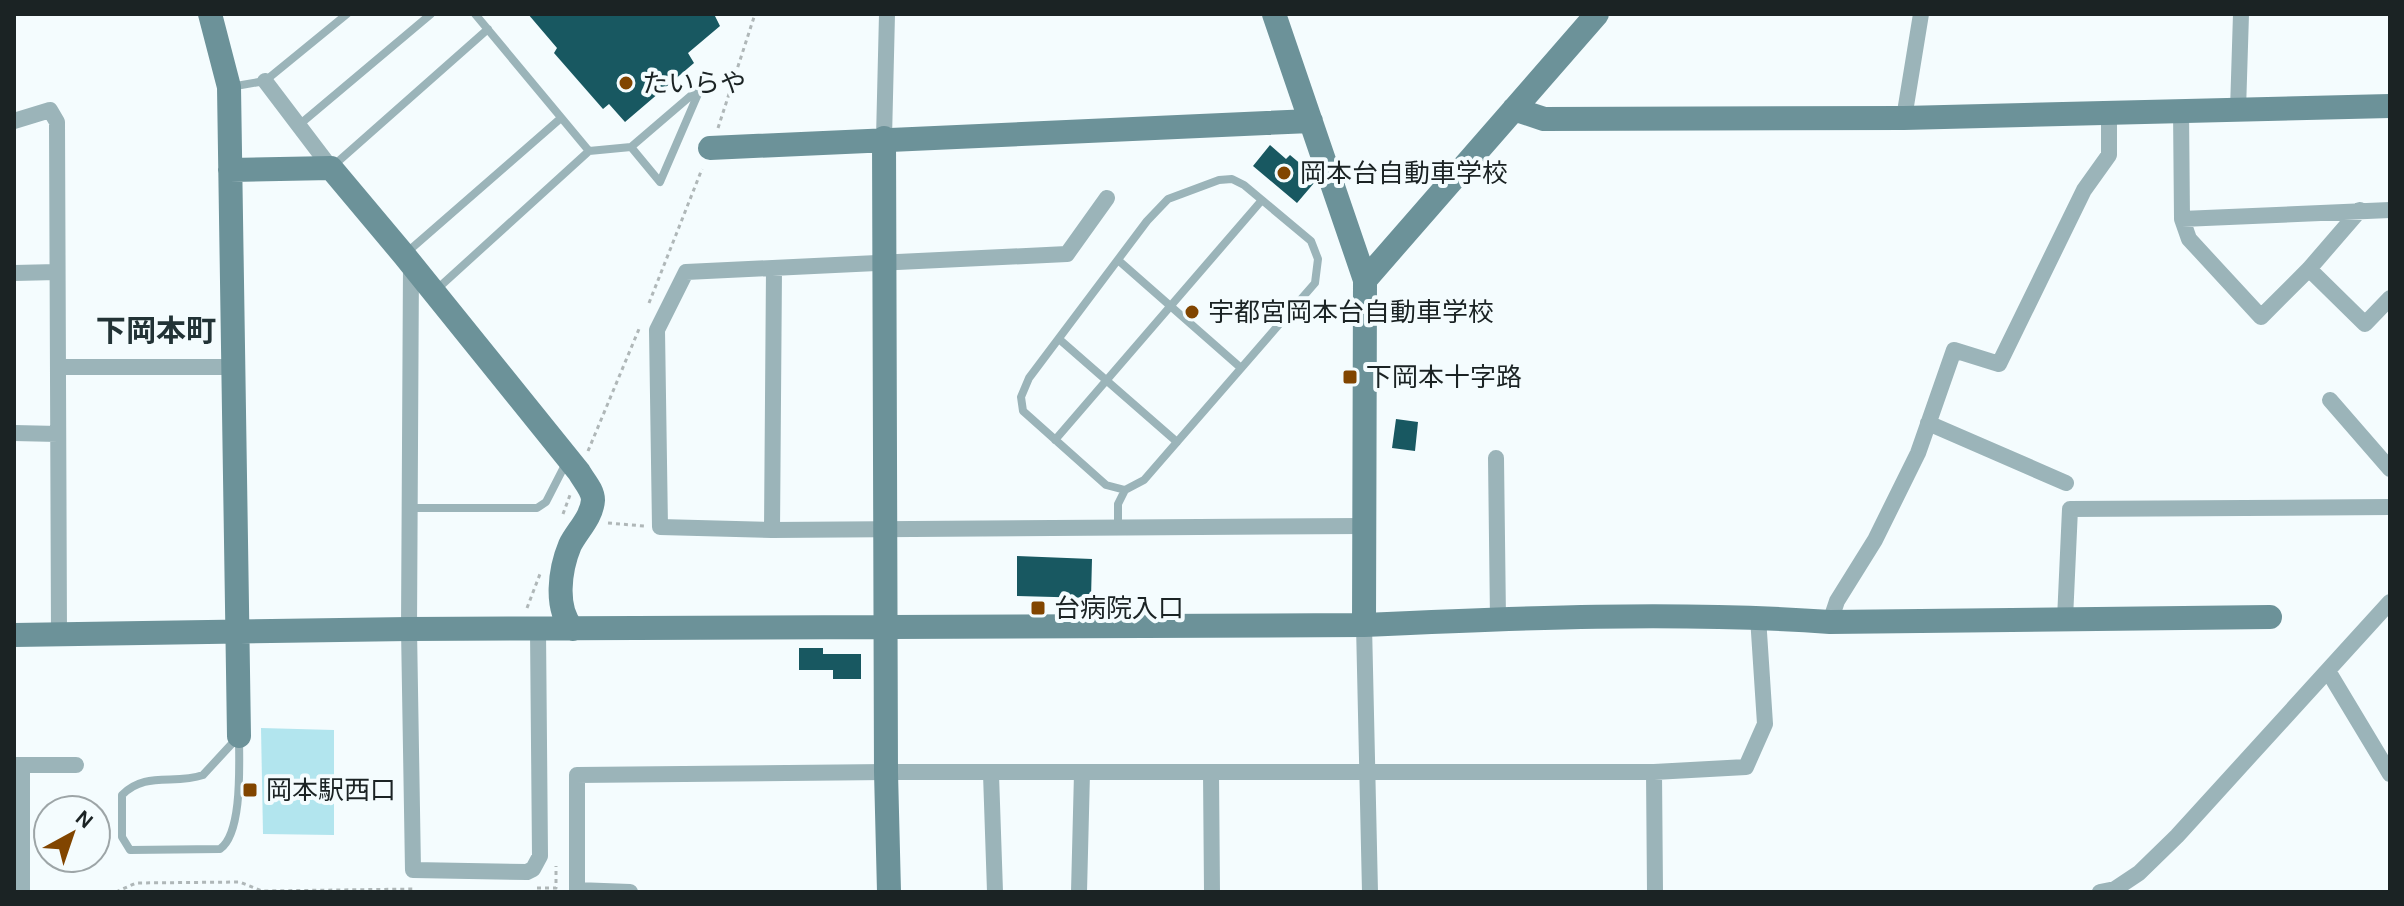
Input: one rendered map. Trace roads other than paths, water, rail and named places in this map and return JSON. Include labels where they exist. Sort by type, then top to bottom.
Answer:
[{"type":"street","points":[[210,14],[229,87],[239,736]]},
{"type":"street","points":[[887,14],[884,528],[889,892]]},
{"type":"street","points":[[1274,14],[1365,280],[1362,526],[1370,892]]},
{"type":"street","points":[[1365,280],[1597,14]]},
{"type":"street","points":[[1904,118],[1921,14]]},
{"type":"street","points":[[2238,110],[2241,14]]},
{"type":"street","points":[[265,81],[331,168],[568,458],[591,491],[593,501],[571,545],[562,574],[562,606],[573,629]]},
{"type":"street","points":[[1514,109],[1544,119],[1904,118],[2390,106]]},
{"type":"street","points":[[14,121],[50,110],[57,122],[59,634]]},
{"type":"street","points":[[2181,110],[2182,219],[2189,239],[2261,317],[2309,269],[2360,210]]},
{"type":"street","points":[[1830,622],[1837,601],[1875,540],[1918,453],[1954,350],[1999,364],[2084,190],[2109,155],[2109,112]]},
{"type":"street","points":[[713,140],[884,138],[1311,121]]},
{"type":"street","points":[[230,170],[331,168]]},
{"type":"street","points":[[1107,198],[1067,254],[686,272],[657,330],[660,527],[772,530],[1362,526]]},
{"type":"street","points":[[2182,219],[2390,210]]},
{"type":"street","points":[[408,259],[413,870],[527,872],[533,869],[540,856],[538,630]]},
{"type":"street","points":[[772,530],[774,269]]},
{"type":"street","points":[[2309,269],[2365,324],[2390,298]]},
{"type":"street","points":[[14,273],[57,272]]},
{"type":"street","points":[[58,367],[234,367]]},
{"type":"street","points":[[2330,400],[2390,469]]},
{"type":"street","points":[[1928,423],[2066,483]]},
{"type":"street","points":[[14,433],[58,434]]},
{"type":"street","points":[[1496,458],[1498,619]]},
{"type":"street","points":[[2065,619],[2070,509],[2390,507]]},
{"type":"street","points":[[2100,892],[2115,889],[2139,873],[2177,836],[2390,602]]},
{"type":"street","points":[[630,892],[577,890],[577,775],[1654,772],[1746,767],[1765,724],[1758,617]]},
{"type":"street","points":[[14,635],[409,629],[1364,625],[1498,619],[1758,617],[1830,622],[2270,617]]},
{"type":"street","points":[[2328,671],[2390,774]]},
{"type":"street","points":[[22,892],[18,765],[76,765]]},
{"type":"street","points":[[1654,772],[1655,892]]},
{"type":"street","points":[[1079,892],[1082,773]]},
{"type":"street","points":[[1211,773],[1212,892]]},
{"type":"street","points":[[991,774],[995,892]]},
{"type":"lane","points":[[229,87],[265,81],[347,14]]},
{"type":"lane","points":[[298,125],[431,14]]},
{"type":"lane","points":[[477,15],[589,151]]},
{"type":"lane","points":[[331,168],[488,29]]},
{"type":"lane","points":[[434,291],[589,151],[631,147],[701,87],[660,182],[631,147]]},
{"type":"lane","points":[[408,259],[561,118]]},
{"type":"lane","points":[[1118,526],[1118,504],[1125,490],[1144,480],[1315,283],[1318,259],[1311,241],[1244,185],[1232,179],[1219,180],[1168,199],[1147,221],[1029,378],[1021,397],[1023,411],[1055,440],[1106,485],[1125,490]]},
{"type":"lane","points":[[1055,440],[1262,200]]},
{"type":"lane","points":[[1118,260],[1241,368]]},
{"type":"lane","points":[[1059,339],[1177,442]]},
{"type":"lane","points":[[410,508],[537,508],[546,502],[568,458]]},
{"type":"lane","points":[[239,736],[239,790],[231,832],[225,846],[220,849],[130,850],[122,837],[122,795],[131,786],[147,781],[203,775],[239,736]]},
{"type":"place","name":"たいらや","points":[[626,83]]},
{"type":"place","name":"岡本台自動車学校","points":[[1284,173]]},
{"type":"place","name":"宇都宮岡本台自動車学校","points":[[1192,312]]},
{"type":"place","name":"下岡本十字路","points":[[1350,377]]},
{"type":"place","name":"台病院入口","points":[[1038,608]]},
{"type":"place","name":"岡本駅西口","points":[[250,790]]},
{"type":"district","name":"下岡本町","points":[[156,331]]}]
